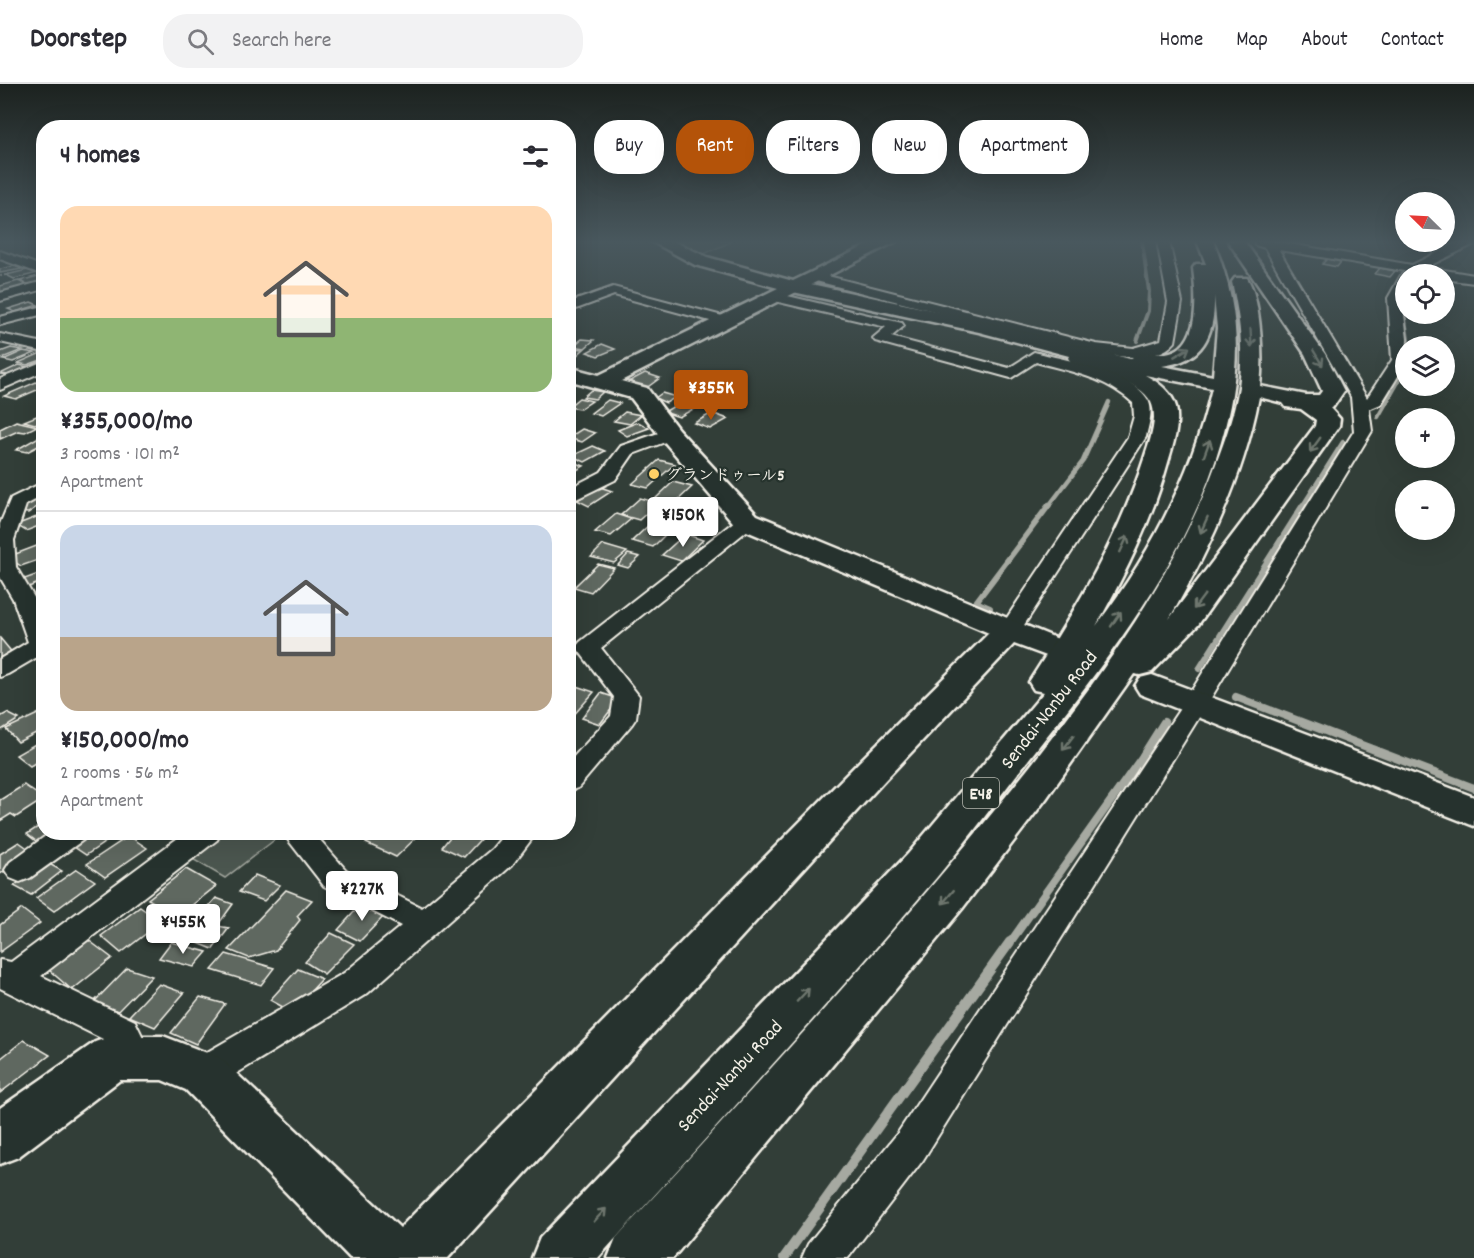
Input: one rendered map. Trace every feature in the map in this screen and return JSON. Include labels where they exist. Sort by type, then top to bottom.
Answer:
[{"type":"main road","points":[[814,296],[1211,384]]},
{"type":"main road","points":[[1081,356],[1138,361],[1177,357],[1188,350],[1200,333],[1204,296]]},
{"type":"main road","name":"Sendai-Nanbu Road","points":[[560,1258],[913,876],[1091,655],[1131,596],[1176,521],[1212,434],[1221,399],[1227,358],[1228,328],[1224,296]]},
{"type":"main road","name":"Sendai-Nanbu Road","points":[[636,1258],[784,1090],[976,863],[1093,710],[1132,653],[1204,528],[1223,478],[1246,404],[1252,364],[1252,334],[1244,296]]},
{"type":"main road","points":[[1264,395],[1306,403],[1325,402],[1333,391],[1316,354],[1275,296]]},
{"type":"main road","points":[[602,382],[775,297]]},
{"type":"main road","points":[[913,876],[1080,630],[1135,521],[1154,469],[1164,431],[1165,411],[1162,400],[1150,388],[1134,378],[1081,356]]},
{"type":"main road","points":[[576,375],[639,393],[670,434],[747,521],[1052,648]]},
{"type":"main road","points":[[1093,710],[1187,618],[1319,440],[1328,419],[1323,411],[1306,403]]},
{"type":"main road","points":[[410,1258],[872,771],[1009,631]]},
{"type":"main road","points":[[1152,686],[1474,812]]},
{"type":"main road","points":[[0,1139],[112,1058],[163,1058],[203,1074],[346,1217],[391,1258]]},
{"type":"street","points":[[576,305],[600,296]]},
{"type":"street","points":[[631,296],[725,321]]},
{"type":"street","points":[[890,296],[1096,348],[1125,353],[1146,353],[1168,342],[1175,302],[1174,296]]},
{"type":"street","points":[[822,1258],[910,1148],[1196,703],[1364,431],[1359,397],[1296,296]]},
{"type":"street","points":[[775,297],[897,326],[880,339],[1011,373],[1034,357],[1106,377],[1131,391],[1141,402],[1142,416],[1137,437],[1009,631]]},
{"type":"street","points":[[0,321],[36,312]]},
{"type":"street","points":[[1360,406],[1374,401],[1400,360],[1398,324]]},
{"type":"street","points":[[0,338],[36,346]]},
{"type":"street","points":[[0,385],[8,377],[36,368]]},
{"type":"street","points":[[576,493],[608,476],[627,450],[670,434]]},
{"type":"street","points":[[36,490],[9,500],[4,540],[5,567],[24,599],[36,630]]},
{"type":"street","points":[[576,772],[623,718],[627,696],[588,647],[747,521]]},
{"type":"street","points":[[0,669],[36,649]]},
{"type":"street","points":[[20,870],[62,840]]},
{"type":"street","points":[[135,1058],[123,1032],[7,975],[196,840]]},
{"type":"street","points":[[303,840],[335,878],[424,923]]},
{"type":"street","points":[[203,1074],[356,982],[502,857],[516,840]]},
{"type":"shaded area","points":[[213,840],[274,840],[225,878],[189,857]]},
{"type":"building","points":[[31,302],[36,304],[15,312],[8,309]]},
{"type":"building","points":[[582,339],[594,340],[585,348],[576,346]]},
{"type":"building","points":[[602,344],[615,349],[598,356],[587,352]]},
{"type":"building","points":[[11,348],[22,350],[0,359],[0,352]]},
{"type":"building","points":[[576,348],[584,349],[576,356]]},
{"type":"building","points":[[23,351],[35,353],[13,362],[3,360]]},
{"type":"building","points":[[36,355],[36,362],[27,365],[18,363]]},
{"type":"building","points":[[19,365],[28,367],[8,375],[0,374]]},
{"type":"building","points":[[645,373],[660,378],[645,389],[626,383]]},
{"type":"building","points":[[36,382],[36,390],[16,399],[4,396]]},
{"type":"building","points":[[591,390],[603,392],[595,399],[583,397]]},
{"type":"building","points":[[662,393],[676,397],[666,403],[655,398]]},
{"type":"building","points":[[579,398],[592,401],[580,409],[576,408],[576,400]]},
{"type":"building","points":[[608,400],[620,403],[601,416],[591,413]]},
{"type":"building","points":[[681,402],[697,407],[679,417],[664,412]]},
{"type":"building","points":[[625,412],[641,415],[630,424],[614,421]]},
{"type":"building","points":[[712,413],[728,419],[710,429],[694,423]]},
{"type":"building","points":[[36,416],[35,424],[24,421]]},
{"type":"building","points":[[16,421],[36,426],[25,432],[18,431],[0,439],[0,429]]},
{"type":"building","points":[[638,422],[649,428],[627,436],[618,430]]},
{"type":"building","points":[[582,429],[595,433],[582,442],[576,440],[576,433]]},
{"type":"building","points":[[36,439],[36,447],[27,452],[16,450]]},
{"type":"building","points":[[593,446],[605,451],[585,462],[576,458],[576,454]]},
{"type":"building","name":"グランドゥール5","points":[[659,460],[675,464],[648,488],[632,484]]},
{"type":"building","points":[[576,463],[584,466],[576,470]]},
{"type":"building","points":[[673,482],[692,487],[674,504],[655,499]]},
{"type":"building","points":[[600,487],[612,491],[589,506],[577,500]]},
{"type":"building","points":[[36,498],[36,508],[28,513],[16,512]]},
{"type":"building","points":[[640,498],[658,503],[639,520],[621,515]]},
{"type":"building","points":[[616,514],[631,519],[611,536],[595,532]]},
{"type":"building","points":[[36,517],[36,527],[26,531],[16,525]]},
{"type":"building","points":[[651,523],[672,528],[653,547],[632,541]]},
{"type":"building","points":[[685,534],[703,540],[681,561],[662,555]]},
{"type":"building","points":[[603,545],[627,552],[614,563],[591,557]]},
{"type":"building","points":[[36,546],[36,561],[21,566],[15,562],[13,555]]},
{"type":"building","points":[[628,554],[640,557],[628,568],[618,565]]},
{"type":"building","points":[[598,564],[614,568],[591,592],[576,588]]},
{"type":"building","points":[[36,575],[36,584],[26,588],[19,581]]},
{"type":"building","points":[[0,638],[14,655],[0,660]]},
{"type":"building","points":[[576,686],[594,692],[576,712]]},
{"type":"building","points":[[601,693],[619,699],[600,724],[582,718]]},
{"type":"building","points":[[7,713],[19,719],[0,731],[0,717]]},
{"type":"building","points":[[36,715],[36,733],[18,742],[6,729]]},
{"type":"building","points":[[36,744],[36,763],[30,766],[16,755]]},
{"type":"building","points":[[24,785],[36,793],[36,804],[16,817],[11,814],[0,821],[0,800]]},
{"type":"building","points":[[36,828],[36,840],[48,840],[41,845],[27,834]]},
{"type":"building","points":[[78,840],[108,840],[86,855],[71,845]]},
{"type":"building","points":[[123,840],[135,840],[147,848],[105,877],[87,864]]},
{"type":"building","points":[[370,840],[414,840],[396,857],[366,843]]},
{"type":"building","points":[[448,840],[480,840],[464,857],[442,847]]},
{"type":"building","points":[[19,842],[33,852],[0,874],[0,854]]},
{"type":"building","points":[[46,862],[62,871],[31,895],[14,886]]},
{"type":"building","points":[[77,869],[95,881],[54,911],[36,898]]},
{"type":"building","points":[[186,869],[216,886],[171,922],[152,909],[155,903],[148,899]]},
{"type":"building","points":[[255,875],[280,885],[264,901],[239,892]]},
{"type":"building","points":[[286,890],[312,900],[297,916],[300,920],[276,950],[249,958],[229,950]]},
{"type":"building","points":[[216,898],[233,904],[217,926],[229,928],[213,949],[183,937]]},
{"type":"building","points":[[363,902],[386,914],[360,941],[338,930]]},
{"type":"building","points":[[140,907],[161,922],[121,953],[101,936]]},
{"type":"building","points":[[22,909],[40,923],[0,952],[0,925]]},
{"type":"building","points":[[331,933],[354,944],[324,974],[305,962]]},
{"type":"building","points":[[87,939],[112,958],[72,990],[49,970]]},
{"type":"building","points":[[171,942],[207,952],[194,967],[159,958]]},
{"type":"building","points":[[226,954],[274,968],[261,985],[212,970]]},
{"type":"building","points":[[127,968],[152,976],[118,1011],[93,1003]]},
{"type":"building","points":[[298,969],[322,979],[292,1012],[270,1000]]},
{"type":"building","points":[[159,984],[184,993],[155,1027],[129,1016]]},
{"type":"building","points":[[200,997],[225,1004],[196,1044],[171,1033]]},
{"type":"building","points":[[24,1040],[50,1055],[0,1093],[0,1059]]},
{"type":"waterway","points":[[1137,341],[1148,311],[1149,296]]},
{"type":"waterway","points":[[1406,324],[1408,336]]},
{"type":"waterway","points":[[1378,417],[1395,387]]},
{"type":"waterway","points":[[1048,507],[1083,461],[1109,402]]},
{"type":"waterway","points":[[1302,507],[1343,442]]},
{"type":"waterway","points":[[990,608],[976,602],[1049,505]]},
{"type":"waterway","points":[[1199,669],[1303,505]]},
{"type":"waterway","points":[[1239,698],[1236,697],[1474,788]]},
{"type":"waterway","points":[[1009,944],[1142,757],[1164,722]]},
{"type":"waterway","points":[[784,1258],[1010,942]]},
{"type":"tunnel","points":[[1059,651],[1152,686]]},
{"type":"place","name":"グランドゥール5","points":[[654,474]]}]
